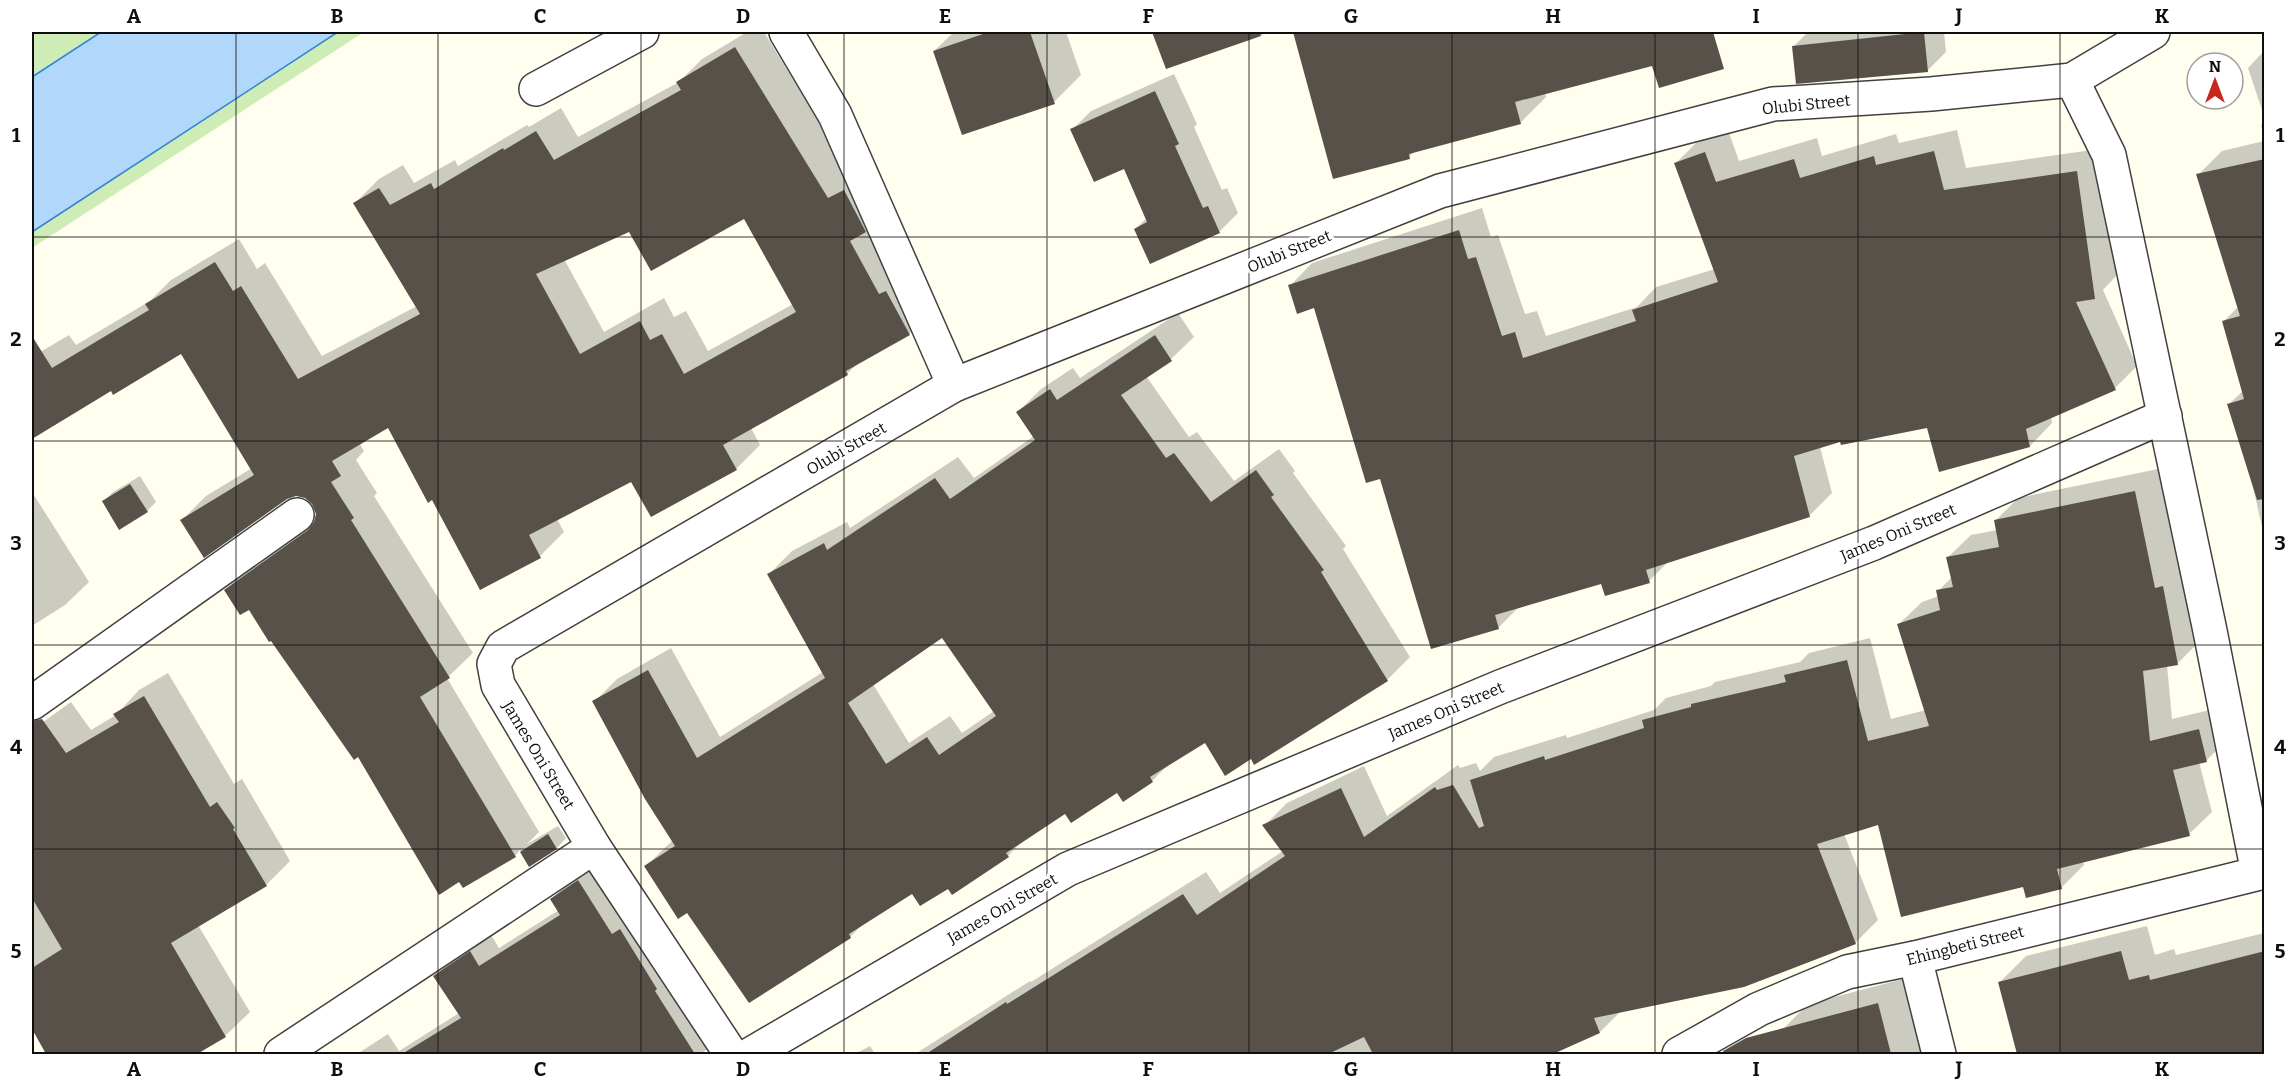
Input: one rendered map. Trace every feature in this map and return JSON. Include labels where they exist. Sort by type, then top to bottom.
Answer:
[{"type":"street","points":[[536,89],[642,32]]},
{"type":"street","points":[[786,32],[835,115],[954,385]]},
{"type":"street","name":"Olubi Street","points":[[494,664],[503,647],[954,385],[1440,191],[1773,104],[1931,94],[2072,80],[2153,32]]},
{"type":"street","points":[[2072,80],[2109,155],[2261,872]]},
{"type":"street","name":"James Oni Street","points":[[751,1054],[1068,869],[1500,687],[1874,543],[2165,416]]},
{"type":"street","points":[[32,703],[297,515]]},
{"type":"street","name":"James Oni Street","points":[[494,664],[498,685],[594,847],[731,1054]]},
{"type":"street","points":[[281,1054],[594,847]]},
{"type":"street","name":"Ehingbeti Street","points":[[1679,1054],[1759,1009],[1847,972],[1915,958],[2261,872]]},
{"type":"street","points":[[1915,958],[1939,1054]]},
{"type":"green space","points":[[32,32],[101,32],[32,77]]},
{"type":"green space","points":[[338,32],[364,32],[32,248],[32,232]]},
{"type":"water","points":[[101,32],[338,32],[32,232],[32,77]]},
{"type":"building","points":[[989,32],[1030,32],[1055,104],[962,135],[933,51]]},
{"type":"building","points":[[1152,32],[1260,32],[1261,36],[1166,69]]},
{"type":"building","points":[[1293,32],[1713,32],[1724,69],[1659,88],[1652,66],[1515,102],[1521,124],[1409,154],[1410,159],[1333,179]]},
{"type":"building","points":[[1924,32],[1928,72],[1796,84],[1792,46]]},
{"type":"building","points":[[735,47],[828,198],[844,190],[866,232],[850,241],[879,294],[886,291],[910,335],[846,371],[848,375],[723,445],[737,470],[651,517],[631,482],[529,535],[541,558],[480,590],[432,500],[428,503],[388,428],[332,461],[341,476],[331,482],[354,518],[351,520],[450,678],[420,697],[516,857],[463,888],[459,882],[439,895],[358,757],[354,760],[271,641],[269,642],[249,610],[240,615],[224,590],[308,530],[316,514],[312,504],[305,498],[296,496],[287,499],[204,558],[180,520],[254,475],[181,354],[113,395],[111,391],[32,439],[32,336],[52,368],[149,310],[145,304],[215,262],[233,291],[241,286],[298,379],[420,314],[353,203],[379,188],[390,205],[431,183],[434,189],[536,131],[554,160],[681,90],[676,82]],"holes":[[[744,219],[796,312],[684,374],[662,334],[650,340],[640,321],[580,354],[536,274],[629,232],[651,271]]]},
{"type":"building","points":[[1155,91],[1179,144],[1175,146],[1203,208],[1208,206],[1220,233],[1150,264],[1134,229],[1147,222],[1124,169],[1094,182],[1070,129]]},
{"type":"building","points":[[1934,151],[1944,190],[2077,171],[2095,299],[2076,302],[2116,390],[2026,429],[2030,447],[1939,472],[1927,428],[1841,445],[1840,442],[1794,456],[1810,517],[1646,570],[1650,583],[1605,596],[1601,584],[1495,615],[1499,629],[1431,649],[1380,479],[1366,483],[1314,308],[1297,314],[1288,285],[1459,230],[1468,259],[1476,257],[1502,336],[1515,332],[1523,358],[1636,321],[1632,310],[1718,282],[1674,163],[1705,152],[1716,182],[1794,159],[1800,178],[1874,156],[1876,165]]},
{"type":"building","points":[[2265,159],[2265,499],[2257,500],[2227,404],[2244,399],[2222,321],[2240,316],[2196,174]]},
{"type":"building","points":[[1155,335],[1172,361],[1121,395],[1166,458],[1174,453],[1211,502],[1256,470],[1274,495],[1271,497],[1324,570],[1321,572],[1388,681],[1254,765],[1251,759],[1225,776],[1205,743],[1150,777],[1153,782],[1123,802],[1117,793],[1071,823],[1065,814],[1006,853],[1009,857],[952,895],[948,889],[920,906],[912,894],[849,934],[851,938],[749,1003],[687,913],[678,919],[644,866],[675,846],[645,799],[592,701],[648,670],[697,758],[825,678],[767,574],[824,543],[827,550],[935,478],[950,499],[1035,440],[1016,412],[1050,389],[1057,400]],"holes":[[[942,638],[996,716],[939,755],[927,737],[886,764],[848,703]]]},
{"type":"building","points":[[130,484],[148,512],[119,530],[102,501]]},
{"type":"building","points":[[2135,491],[2155,588],[2163,586],[2178,665],[2143,671],[2150,741],[2199,729],[2207,762],[2173,770],[2190,836],[2057,869],[2062,889],[2026,898],[2023,887],[1901,917],[1878,825],[1817,844],[1856,944],[1744,987],[1594,1018],[1600,1033],[1553,1054],[1373,1054],[1364,1037],[1328,1054],[926,1054],[1006,1002],[1007,1004],[1183,894],[1197,915],[1285,856],[1262,825],[1341,788],[1364,837],[1435,787],[1437,790],[1453,785],[1479,828],[1484,826],[1470,780],[1544,756],[1545,760],[1644,728],[1642,720],[1691,707],[1691,704],[1786,682],[1784,675],[1847,660],[1868,741],[1929,726],[1897,624],[1940,610],[1936,590],[1953,587],[1946,557],[1999,547],[1994,520]]},
{"type":"building","points":[[144,696],[210,807],[217,802],[235,828],[233,829],[267,886],[171,943],[226,1037],[197,1054],[46,1054],[32,1029],[32,968],[62,949],[32,898],[32,721],[42,719],[66,753],[119,722],[113,714]]},
{"type":"building","points":[[548,834],[557,849],[529,867],[520,852]]},
{"type":"building","points":[[578,880],[612,934],[620,929],[657,989],[655,991],[695,1054],[402,1054],[461,1018],[433,976],[470,951],[479,966],[560,915],[550,899]]},
{"type":"building","points":[[2121,951],[2129,980],[2149,975],[2150,980],[2265,951],[2265,1054],[2017,1054],[1998,982]]},
{"type":"building","points":[[1878,1003],[1891,1054],[1724,1054],[1723,1051],[1746,1038]]}]
